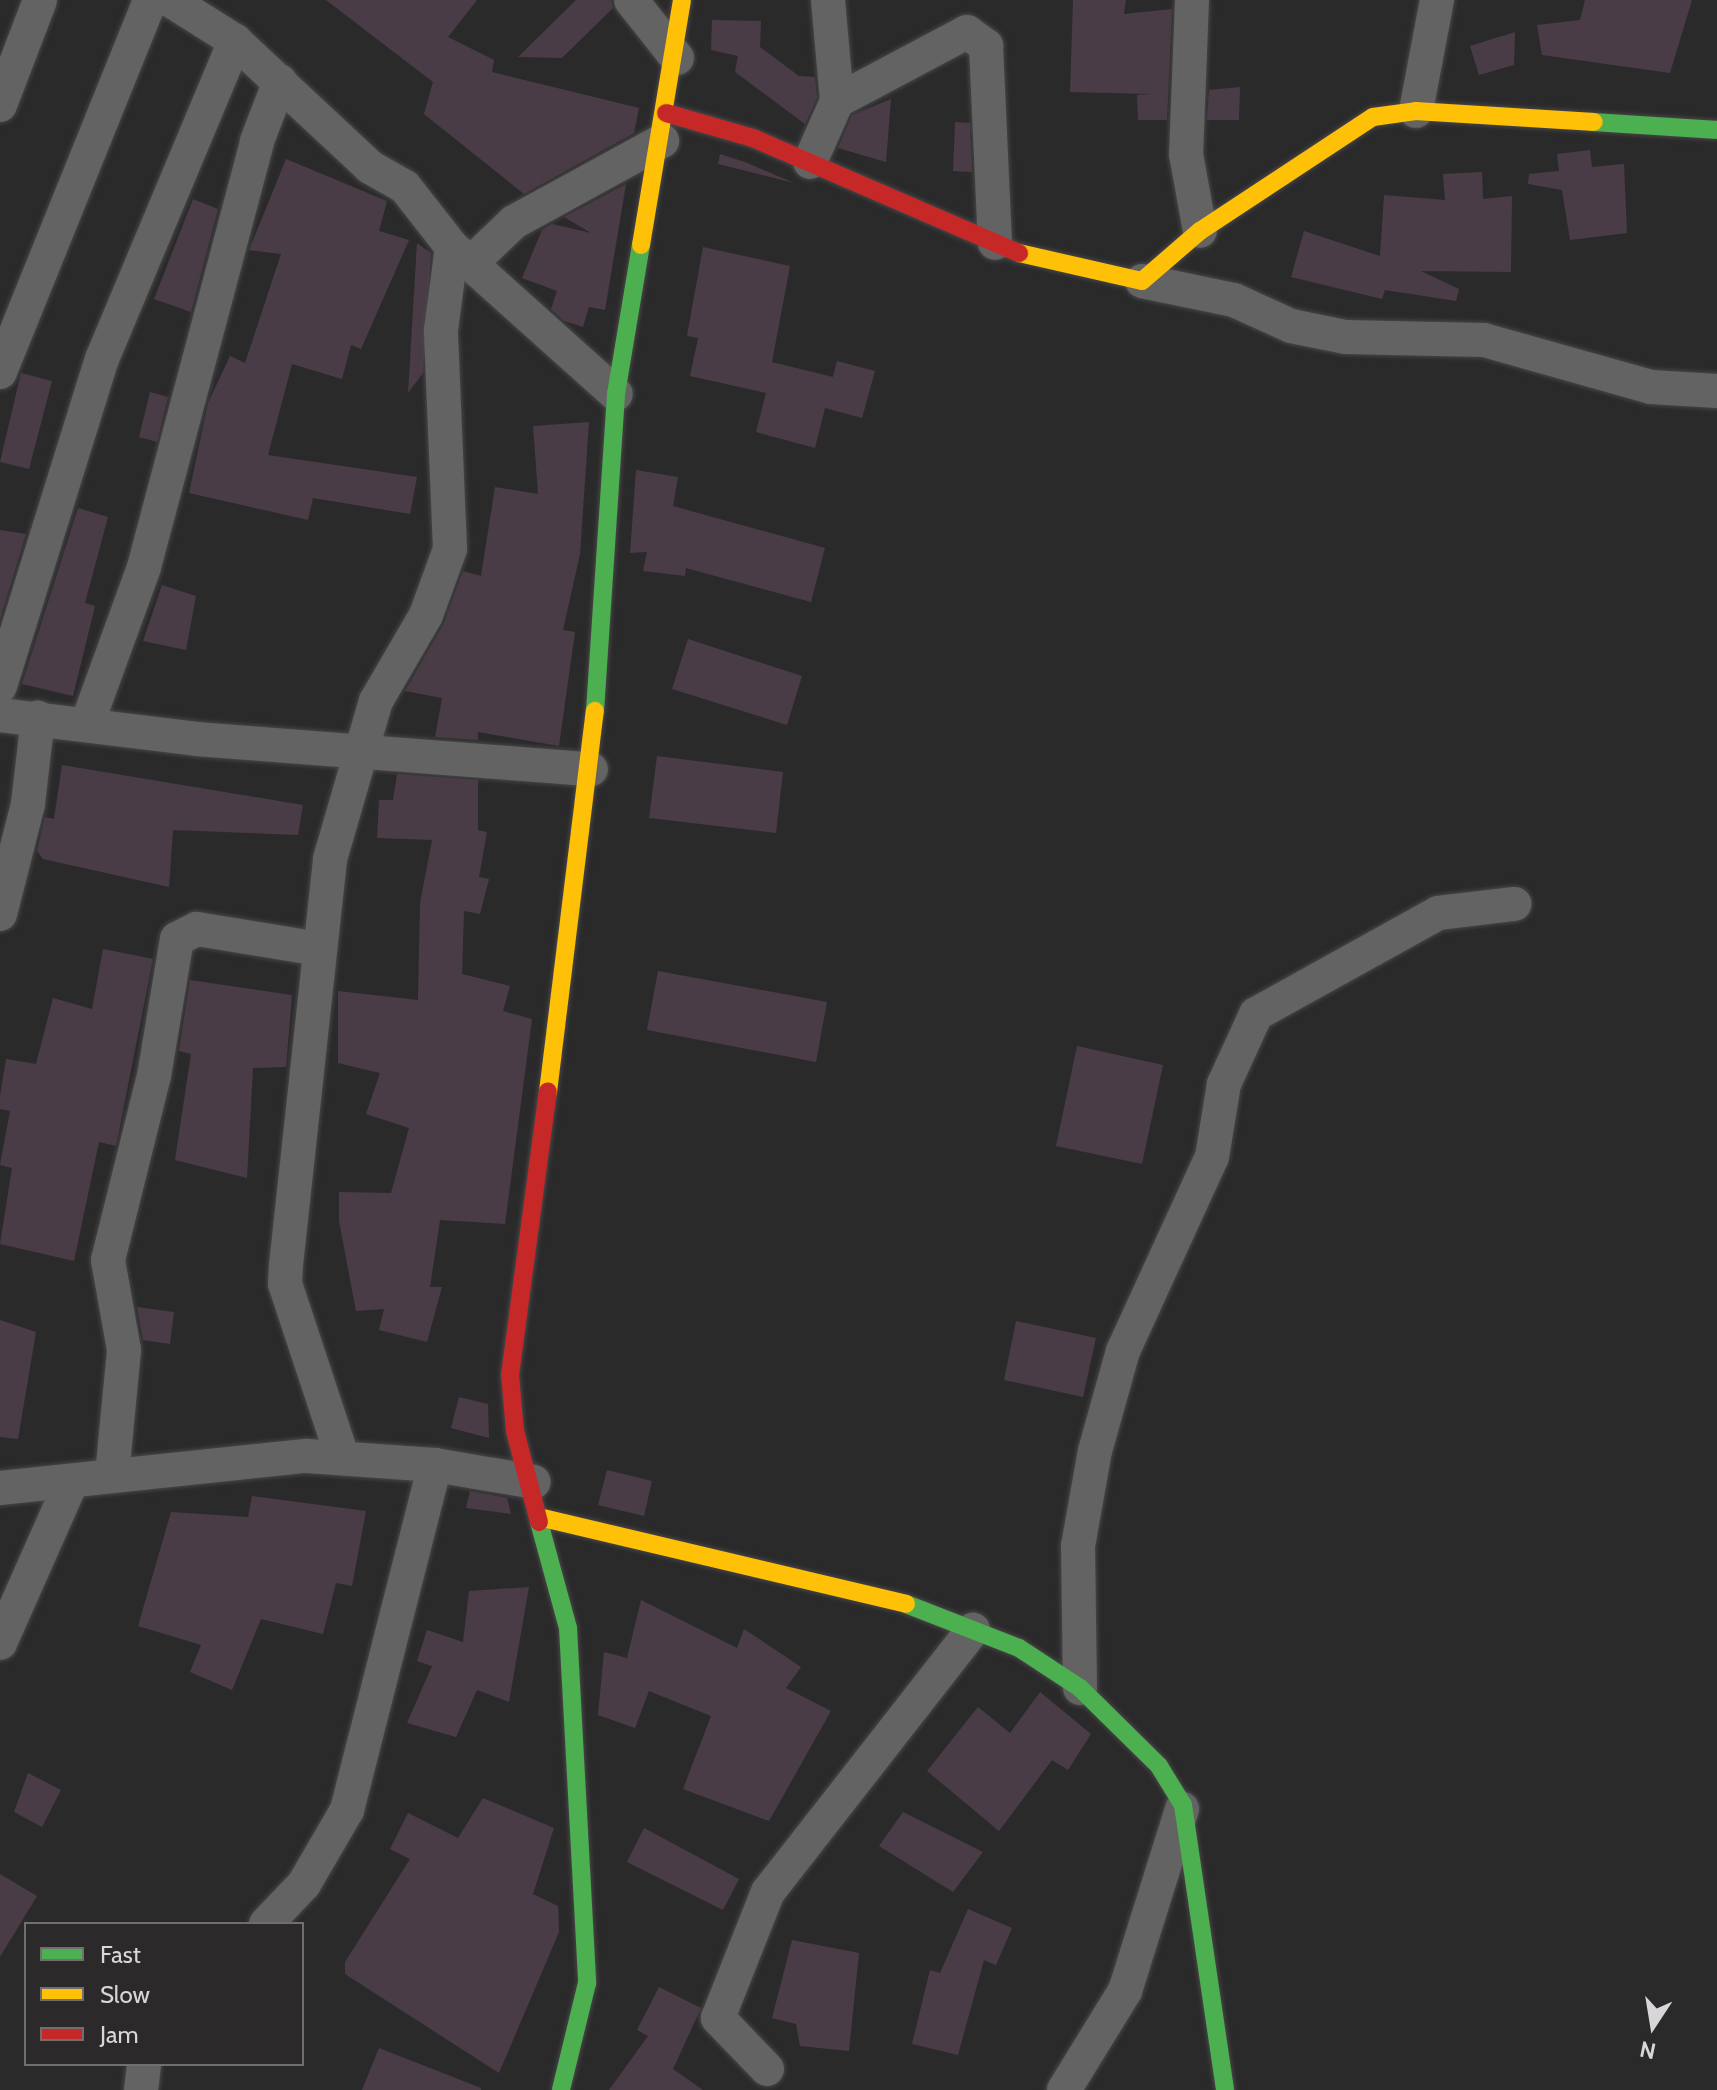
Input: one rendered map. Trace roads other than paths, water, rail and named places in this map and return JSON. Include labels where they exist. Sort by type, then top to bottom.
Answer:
[{"type":"street","points":[[0,105],[40,0]]},
{"type":"street","points":[[0,372],[150,0]]},
{"type":"street","points":[[170,0],[235,41],[370,167],[405,187],[461,255],[616,394]]},
{"type":"street","points":[[631,0],[677,58]]},
{"type":"street","points":[[561,2090],[583,2017],[586,1913],[568,1628],[534,1482],[515,1431],[510,1375],[591,769],[616,394],[677,58],[682,0]]},
{"type":"street","points":[[810,162],[837,101],[828,0]]},
{"type":"street","points":[[1192,0],[1186,154],[1200,231]]},
{"type":"street","points":[[1416,111],[1437,0]]},
{"type":"street","points":[[837,101],[967,32],[979,36],[986,46],[995,243]]},
{"type":"street","points":[[0,686],[102,359],[235,41]]},
{"type":"street","points":[[87,724],[148,554],[257,141],[280,81]]},
{"type":"street","points":[[1142,281],[1200,231],[1361,122],[1416,111],[1717,130]]},
{"type":"street","points":[[342,1456],[285,1284],[330,859],[358,749],[376,701],[426,615],[450,549],[441,330],[461,255],[664,127],[810,162],[995,243],[1142,281],[1234,300],[1291,326],[1345,337],[1484,340],[1651,387],[1717,391]]},
{"type":"street","points":[[0,715],[591,769]]},
{"type":"street","points":[[0,914],[20,850],[38,718]]},
{"type":"street","points":[[1080,1688],[1078,1546],[1095,1451],[1123,1351],[1212,1157],[1224,1084],[1256,1014],[1438,913],[1514,904]]},
{"type":"street","points":[[112,1475],[124,1350],[108,1260],[154,1076],[177,939],[197,929],[319,949]]},
{"type":"street","points":[[0,1488],[70,1485],[112,1475],[342,1456],[435,1465],[534,1482]]},
{"type":"street","points":[[268,1922],[304,1884],[347,1810],[435,1465]]},
{"type":"street","points":[[0,1643],[70,1485]]},
{"type":"street","points":[[543,1518],[908,1604],[973,1630],[1080,1688],[1159,1766],[1183,1805],[1225,2090]]},
{"type":"street","points":[[767,2069],[718,2018],[768,1892],[973,1630]]},
{"type":"street","points":[[1064,2090],[1125,1991],[1183,1805]]},
{"type":"street","points":[[141,2090],[144,2066]]}]
